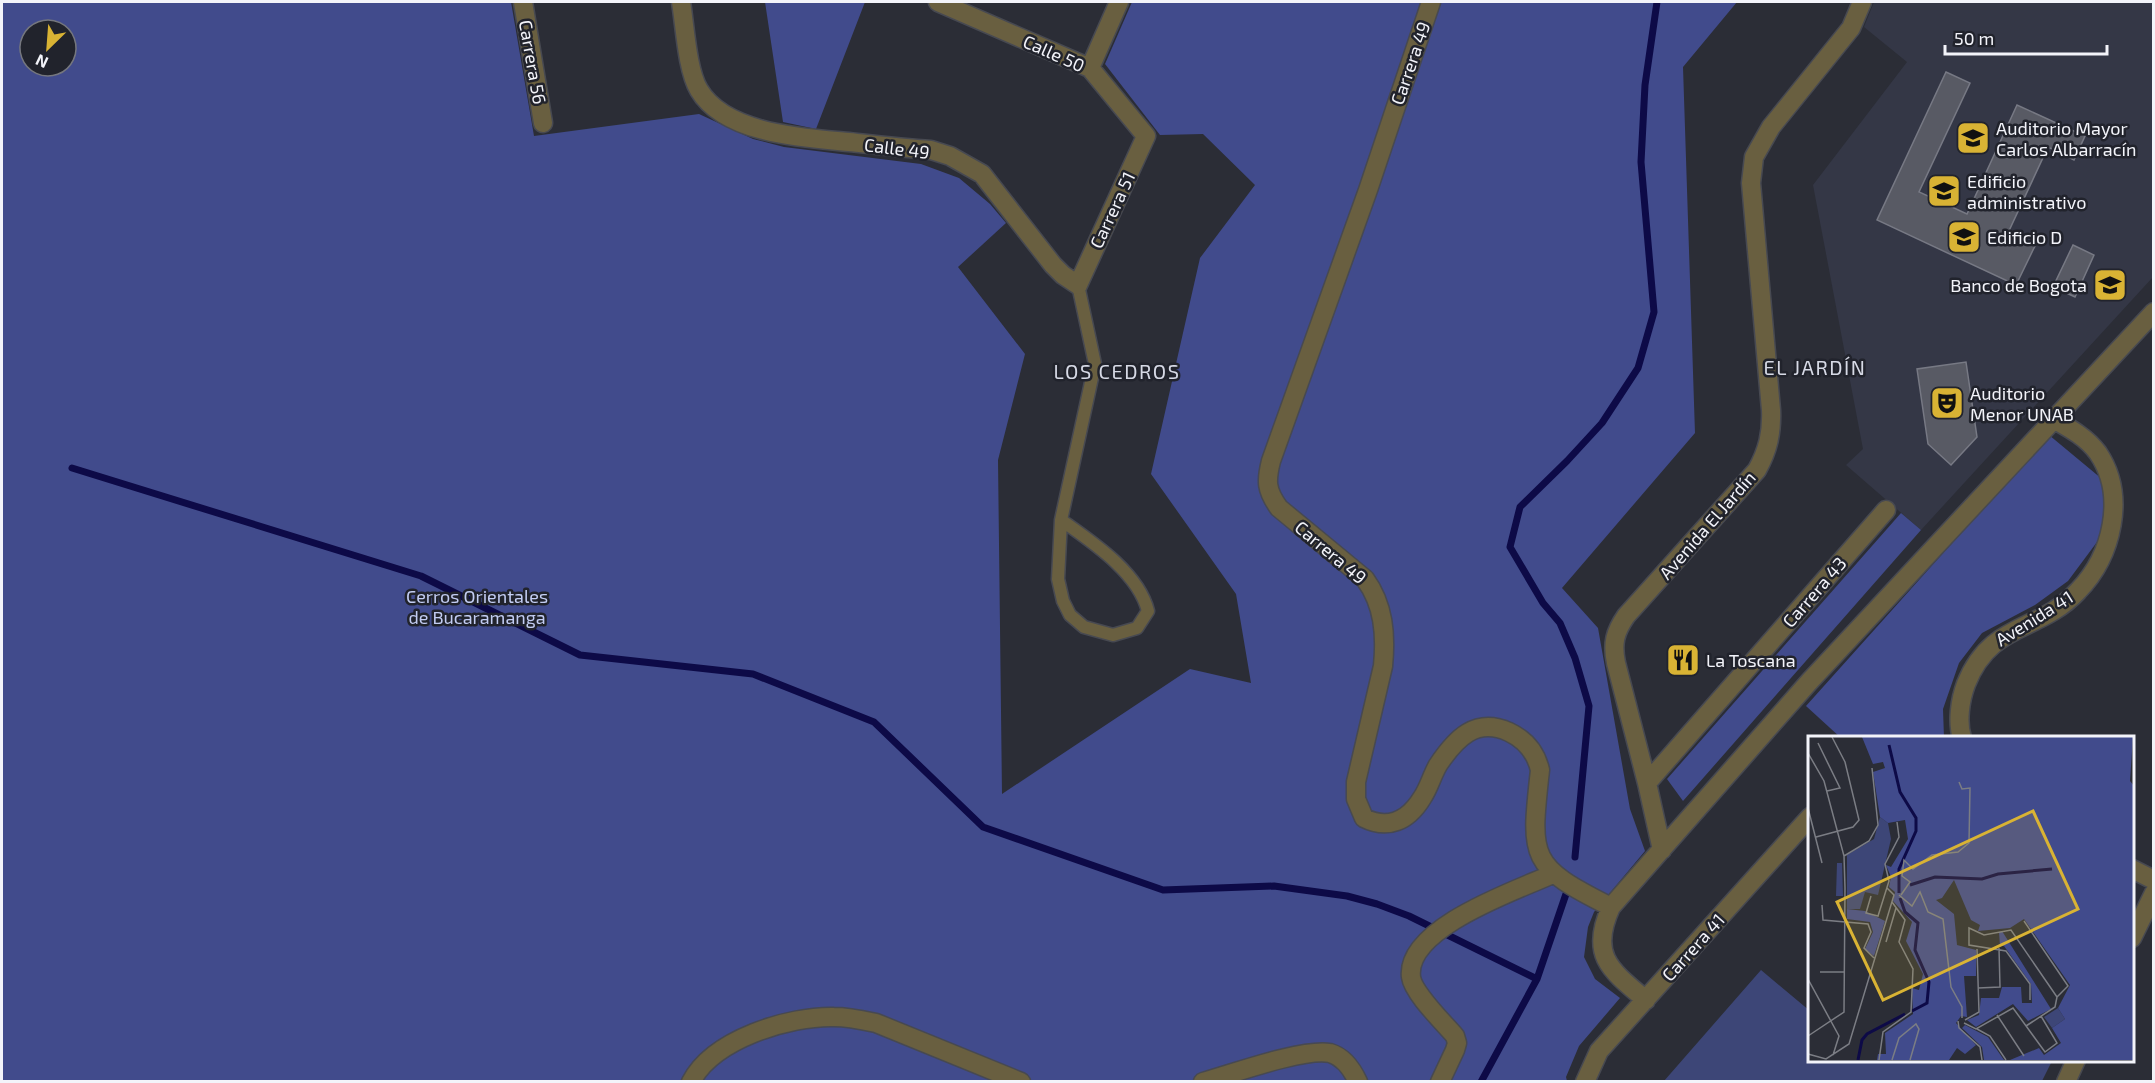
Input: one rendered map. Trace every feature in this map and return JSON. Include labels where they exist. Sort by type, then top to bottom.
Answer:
[{"type":"street","name":"Carrera 56","points":[[523,2],[543,123]]},
{"type":"street","name":"Calle 49","points":[[681,2],[693,79],[705,99],[735,120],[763,131],[931,150],[950,156],[982,174],[1053,265],[1078,285]]},
{"type":"street","name":"Calle 50","points":[[938,2],[1090,68],[1146,136]]},
{"type":"street","points":[[1090,68],[1119,2]]},
{"type":"street","name":"Carrera 49","points":[[1431,2],[1364,201],[1271,461],[1267,479],[1271,497],[1279,508],[1360,574],[1373,590],[1379,604],[1383,619],[1385,647],[1383,666],[1356,782],[1356,799],[1364,818],[1380,824],[1389,824],[1402,819],[1413,811],[1423,798],[1438,766],[1471,730],[1488,726],[1508,731],[1525,742],[1535,755],[1540,770],[1534,832],[1539,853],[1553,874],[1565,883],[1611,907]]},
{"type":"street","name":"Avenida El Jardín","points":[[1662,850],[1616,663],[1613,646],[1616,630],[1756,470],[1764,455],[1769,441],[1771,410],[1751,183],[1754,157],[1771,127],[1851,28],[1862,2]]},
{"type":"street","name":"Carrera 51","points":[[1078,285],[1146,136]]},
{"type":"street","points":[[1646,1000],[1620,978],[1606,962],[1601,942],[1603,925],[1611,907],[1809,682],[2154,312]]},
{"type":"street","name":"Avenida 41","points":[[1962,736],[1961,697],[1973,667],[1987,649],[2001,637],[2058,608],[2078,592],[2098,566],[2106,549],[2114,505],[2110,478],[2098,453],[2079,434],[2055,420]]},
{"type":"street","name":"Carrera 43","points":[[1647,783],[1886,510]]},
{"type":"street","name":"Carrera 41","points":[[1585,1082],[1599,1051],[1808,819]]},
{"type":"street","points":[[2134,870],[2154,880]]},
{"type":"street","points":[[1440,1082],[1457,1043],[1455,1036],[1415,988],[1411,976],[1418,953],[1427,940],[1449,922],[1553,874]]},
{"type":"street","points":[[2134,937],[2154,893]]},
{"type":"street","points":[[690,1082],[714,1054],[741,1038],[778,1025],[831,1017],[876,1023],[1021,1082]]},
{"type":"street","points":[[1203,1082],[1290,1057],[1316,1053],[1330,1053],[1342,1059],[1352,1069],[1358,1082]]},
{"type":"street","points":[[2066,1082],[2075,1062]]},
{"type":"lane","points":[[1061,520],[1093,542],[1116,563],[1144,595],[1148,611],[1137,628],[1113,635],[1084,627],[1071,615],[1063,601],[1058,579],[1061,520],[1095,364],[1078,285]]},
{"type":"shaded area","points":[[1874,2],[2153,2],[2153,277],[1921,530],[1846,465],[1863,449],[1813,185],[1907,62],[1864,27]]},
{"type":"shaded area","points":[[1761,970],[1808,1009],[1808,1062],[2052,1062],[2042,1081],[1664,1081]]},
{"type":"green space","name":"Cerros Orientales de Bucaramanga","points":[[2,2],[511,2],[534,136],[699,114],[753,139],[784,147],[921,164],[959,178],[990,204],[1006,223],[958,267],[1025,354],[998,460],[1002,794],[1190,669],[1251,683],[1236,594],[1151,474],[1200,258],[1255,185],[1203,134],[1160,135],[1105,64],[1132,2],[1737,2],[1683,67],[1695,433],[1562,588],[1598,628],[1630,809],[1645,851],[1594,912],[1588,927],[1584,957],[1595,979],[1620,998],[1579,1046],[1566,1077],[1567,1081],[2,1082]]},
{"type":"green space","points":[[765,2],[865,2],[816,129],[783,122]]},
{"type":"green space","points":[[2049,435],[2102,479],[2106,495],[2100,538],[2068,581],[2035,605],[1982,633],[1959,663],[1943,709],[1944,736],[1839,736],[1806,706]]},
{"type":"green space","points":[[1901,513],[1921,530],[1683,801],[1667,779]]},
{"type":"building","points":[[1946,72],[1970,83],[1919,192],[1967,214],[2017,105],[2085,136],[2074,160],[2048,147],[2008,233],[2035,246],[2016,285],[1877,220]]},
{"type":"building","points":[[2073,245],[2094,255],[2075,297],[2053,287]]},
{"type":"building","name":"Auditorio Menor UNAB","points":[[1966,362],[1977,437],[1951,465],[1928,444],[1917,369]]},
{"type":"waterway","points":[[1575,857],[1589,706],[1575,658],[1560,623],[1543,603],[1510,547],[1520,507],[1602,423],[1638,368],[1654,312],[1641,162],[1645,85],[1657,2]]},
{"type":"waterway","points":[[72,468],[421,576],[580,655],[753,674],[874,722],[983,827],[1163,890],[1274,886],[1347,896],[1409,916],[1537,979]]},
{"type":"waterway","points":[[1481,1082],[1537,979],[1566,894]]},
{"type":"place","name":"Auditorio Mayor Carlos Albarracín","points":[[1973,138]]},
{"type":"place","name":"Edificio administrativo","points":[[1944,191]]},
{"type":"place","name":"Edificio D","points":[[1964,237]]},
{"type":"place","name":"Banco de Bogota","points":[[2110,285]]},
{"type":"place","name":"Auditorio Menor UNAB","points":[[1947,403]]},
{"type":"place","name":"La Toscana","points":[[1683,660]]},
{"type":"district","name":"EL JARDÍN","points":[[1815,367]]},
{"type":"district","name":"LOS CEDROS","points":[[1117,371]]}]
